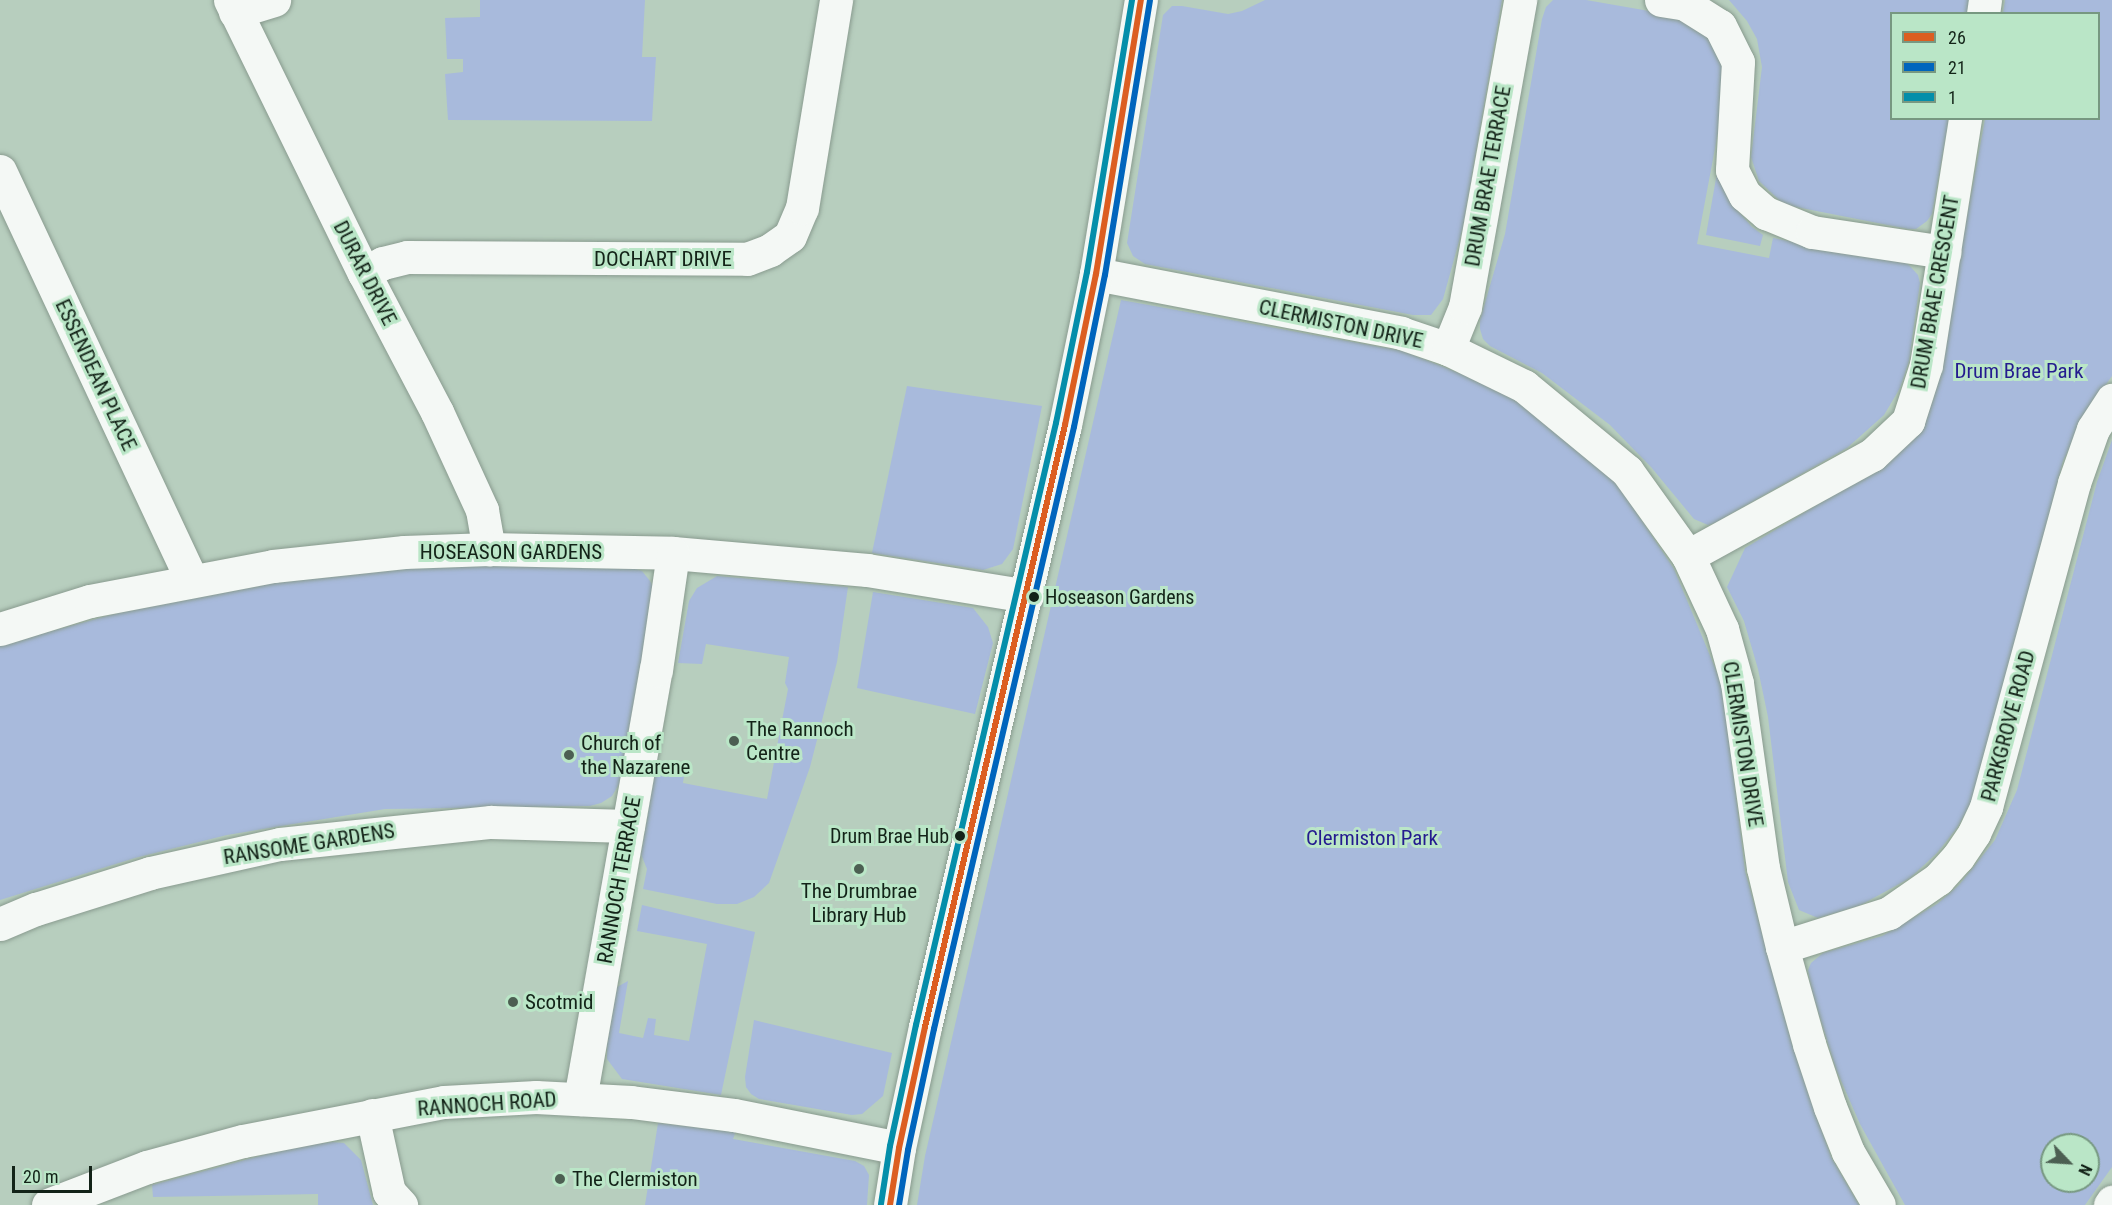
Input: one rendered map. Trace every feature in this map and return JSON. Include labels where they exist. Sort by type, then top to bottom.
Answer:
[{"type":"street","points":[[233,6],[274,0]]},
{"type":"street","name":"DOCHART DRIVE","points":[[364,273],[383,263],[407,257],[747,259],[770,250],[790,236],[802,208],[836,0]]},
{"type":"street","points":[[890,1205],[899,1148],[1027,596],[1096,274],[1141,0]]},
{"type":"street","name":"DRUM BRAE TERRACE","points":[[1448,350],[1465,307],[1520,0]]},
{"type":"street","points":[[1661,0],[1685,4],[1720,26],[1738,62],[1732,170],[1745,195],[1766,213],[1812,232],[1945,252]]},
{"type":"street","name":"DURAR DRIVE","points":[[233,6],[364,273],[437,412],[483,510],[489,549]]},
{"type":"street","name":"DRUM BRAE CRESCENT","points":[[1688,556],[1872,455],[1908,421],[1926,365],[1965,120]]},
{"type":"street","name":"ESSENDEAN PLACE","points":[[0,171],[192,580]]},
{"type":"street","name":"CLERMISTON DRIVE","points":[[1096,274],[1401,333],[1448,350],[1524,386],[1627,471],[1688,556],[1722,629],[1737,683],[1763,868],[1782,947],[1809,1044],[1830,1107],[1848,1152],[1879,1205]]},
{"type":"street","name":"PARKGROVE ROAD","points":[[1782,947],[1889,914],[1938,879],[1958,857],[1974,833],[1986,807],[2074,483],[2093,429],[2112,400]]},
{"type":"street","name":"HOSEASON GARDENS","points":[[0,629],[90,601],[273,566],[404,552],[489,549],[673,553],[867,570],[1027,596]]},
{"type":"street","name":"RANNOCH TERRACE","points":[[580,1099],[673,553]]},
{"type":"street","name":"RANSOME GARDENS","points":[[0,924],[36,909],[150,873],[280,844],[491,822],[628,826]]},
{"type":"street","name":"RANNOCH ROAD","points":[[48,1205],[147,1167],[243,1141],[444,1102],[536,1098],[580,1099],[687,1108],[899,1148]]},
{"type":"street","points":[[372,1115],[389,1192],[401,1205]]},
{"type":"green space","points":[[480,0],[645,0],[642,57],[656,57],[652,121],[448,120],[445,74],[463,72],[463,59],[447,59],[445,18],[480,17]]},
{"type":"green space","points":[[1265,0],[1502,0],[1463,227],[1443,299],[1431,315],[1413,315],[1145,264],[1133,256],[1127,243],[1163,15],[1172,6],[1228,14],[1242,11]]},
{"type":"green space","points":[[1553,0],[1586,0],[1672,15],[1701,27],[1719,48],[1726,90],[1697,244],[1769,258],[1773,238],[1907,263],[1918,275],[1920,283],[1909,361],[1900,388],[1884,415],[1847,448],[1715,523],[1708,525],[1694,519],[1651,467],[1610,425],[1542,373],[1490,346],[1483,339],[1480,320],[1505,234],[1542,19],[1546,7]]},
{"type":"green space","points":[[1729,0],[1971,0],[1968,12],[1890,12],[1890,120],[1949,120],[1932,214],[1927,221],[1916,229],[1908,229],[1791,206],[1780,201],[1759,181],[1751,157],[1762,67],[1757,39],[1747,21]]},
{"type":"green space","name":"Drum Brae Park","points":[[2005,0],[2112,0],[2112,376],[2090,407],[2063,461],[1975,796],[1957,828],[1937,853],[1910,878],[1859,906],[1818,918],[1799,910],[1788,882],[1768,717],[1758,669],[1744,621],[1727,587],[1745,548],[1872,472],[1933,400],[1985,120],[2100,120],[2100,12],[2003,12]]},
{"type":"green space","points":[[1717,173],[1733,205],[1752,227],[1763,235],[1760,246],[1706,235]]},
{"type":"green space","name":"Clermiston Park","points":[[1121,300],[1403,351],[1527,400],[1613,477],[1674,569],[1723,687],[1745,871],[1793,1047],[1831,1157],[1859,1205],[917,1205],[925,1156]]},
{"type":"green space","points":[[907,386],[1042,406],[1013,549],[1002,564],[983,570],[872,553]]},
{"type":"green space","points":[[2112,440],[2112,1167],[2100,1184],[2100,1133],[2040,1133],[2040,1193],[2094,1193],[2085,1205],[1905,1205],[1860,1124],[1836,1069],[1812,992],[1808,970],[1811,963],[1823,953],[1882,936],[1937,904],[1959,885],[1995,840],[2017,790],[2097,482]]},
{"type":"green space","points":[[462,562],[625,565],[642,571],[650,581],[656,592],[625,774],[612,796],[601,803],[590,806],[385,809],[227,835],[135,858],[0,900],[0,645],[166,600],[250,584]]},
{"type":"green space","points":[[717,576],[848,587],[837,662],[810,767],[769,883],[754,897],[737,904],[717,904],[643,889],[647,869],[641,854],[656,764],[685,769],[683,783],[767,799],[788,689],[785,683],[789,657],[706,644],[702,664],[678,663],[689,601],[697,588]]},
{"type":"green space","points":[[873,592],[973,608],[988,627],[993,643],[975,714],[857,688]]},
{"type":"green space","points":[[642,905],[755,932],[721,1095],[622,1079],[607,1059],[607,1044],[617,987],[628,981],[619,1033],[643,1038],[648,1018],[656,1019],[654,1035],[689,1041],[707,944],[637,931]]},
{"type":"green space","points":[[754,1020],[892,1053],[883,1096],[862,1114],[852,1115],[759,1099],[746,1087],[745,1077]]},
{"type":"green space","points":[[658,1123],[736,1131],[733,1139],[855,1161],[864,1166],[869,1175],[867,1205],[645,1205]]},
{"type":"green space","points":[[344,1143],[361,1160],[373,1205],[318,1205],[318,1194],[153,1197],[152,1185],[297,1146]]},
{"type":"transit line","name":"1","points":[[881,1204],[890,1146],[916,1025],[1056,423],[1087,272],[1132,0]]},
{"type":"transit line","name":"26","points":[[890,1205],[899,1148],[925,1027],[1065,425],[1096,274],[1141,0]]},
{"type":"transit line","name":"21","points":[[899,1205],[908,1150],[934,1029],[1074,427],[1105,275],[1150,1]]},
{"type":"place","name":"Hoseason Gardens","points":[[1034,597]]},
{"type":"place","name":"The Rannoch Centre","points":[[734,741]]},
{"type":"place","name":"Church of the Nazarene","points":[[569,755]]},
{"type":"place","name":"Drum Brae Hub","points":[[960,836]]},
{"type":"place","name":"The Drumbrae Library Hub","points":[[859,869]]},
{"type":"place","name":"Scotmid","points":[[513,1002]]},
{"type":"place","name":"The Clermiston","points":[[560,1179]]}]
